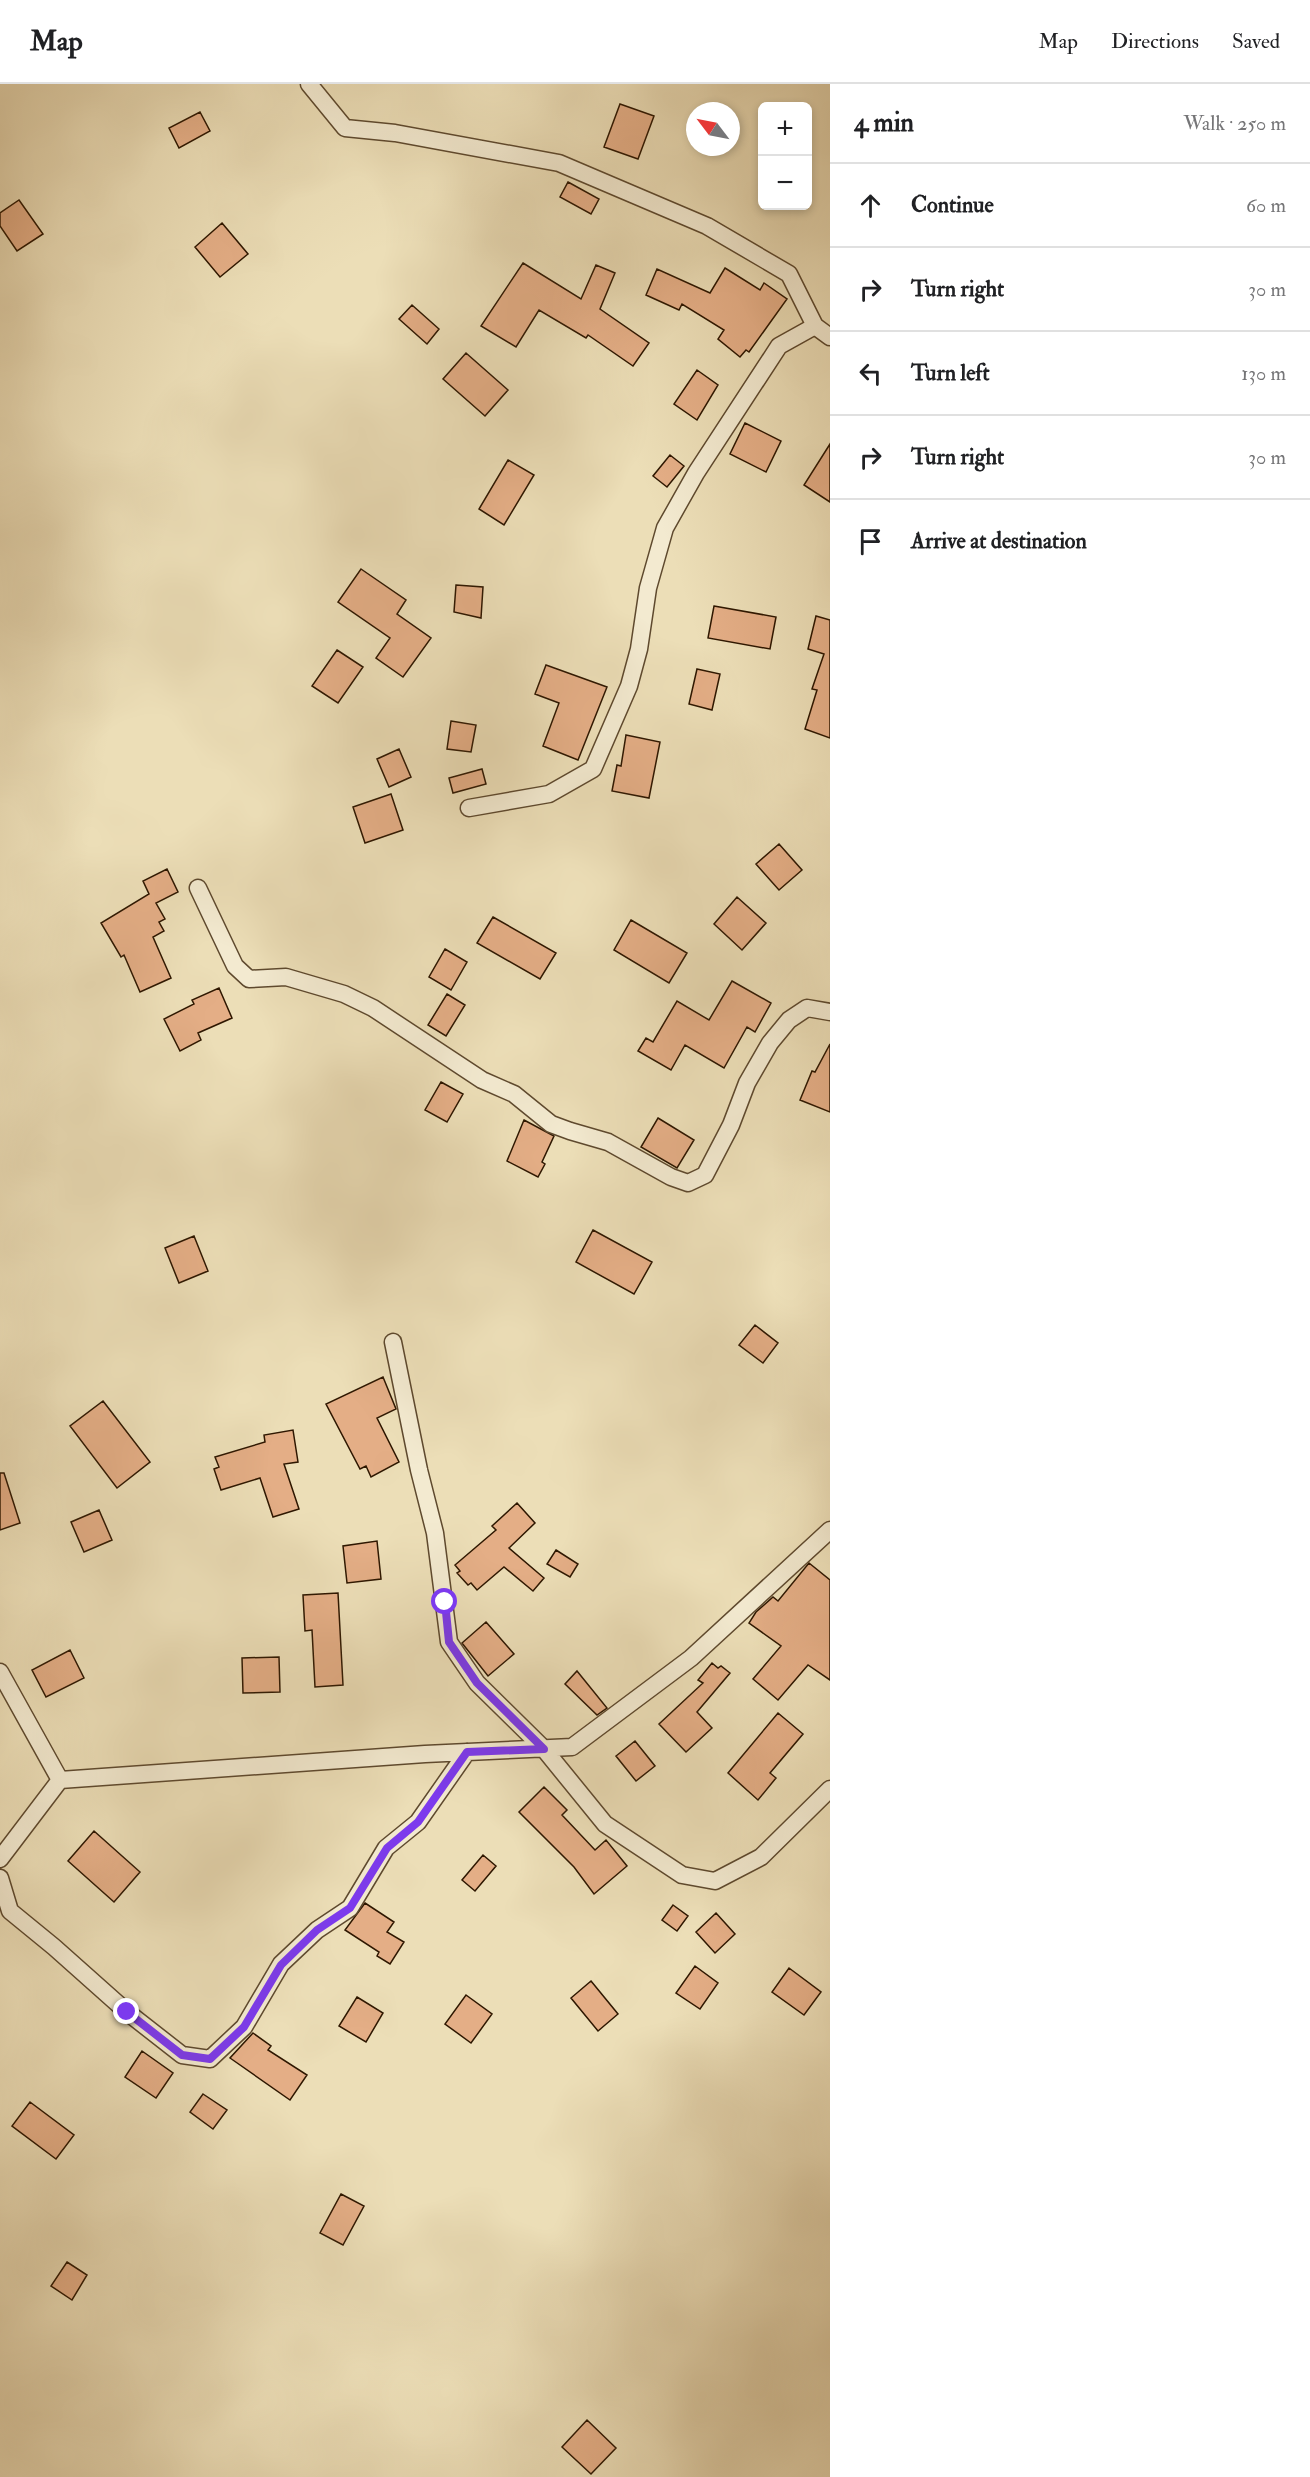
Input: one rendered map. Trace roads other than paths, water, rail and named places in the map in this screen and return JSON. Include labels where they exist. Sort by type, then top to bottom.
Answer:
[{"type":"street","points":[[309,84],[345,128],[395,133],[559,163],[707,226],[789,274],[815,326],[830,337]]},
{"type":"street","points":[[469,808],[549,794],[593,769],[628,686],[639,649],[648,588],[665,528],[727,424],[779,346],[815,326]]},
{"type":"street","points":[[198,888],[236,966],[249,979],[286,977],[344,994],[373,1008],[482,1080],[514,1094],[551,1124],[608,1142],[654,1168],[688,1183],[705,1175],[732,1125],[747,1083],[770,1043],[789,1020],[807,1008],[830,1012]]},
{"type":"street","points":[[393,1342],[419,1470],[435,1533],[449,1642],[477,1683],[544,1749],[605,1824],[682,1875],[715,1881],[761,1857],[830,1790]]},
{"type":"street","points":[[0,1859],[60,1780],[467,1752],[572,1748],[691,1658],[830,1530]]},
{"type":"street","points":[[0,1672],[60,1780]]},
{"type":"street","points":[[0,1878],[10,1911],[127,2012],[182,2055],[210,2059],[244,2027],[281,1965],[317,1930],[350,1908],[387,1848],[418,1822],[467,1752]]}]
